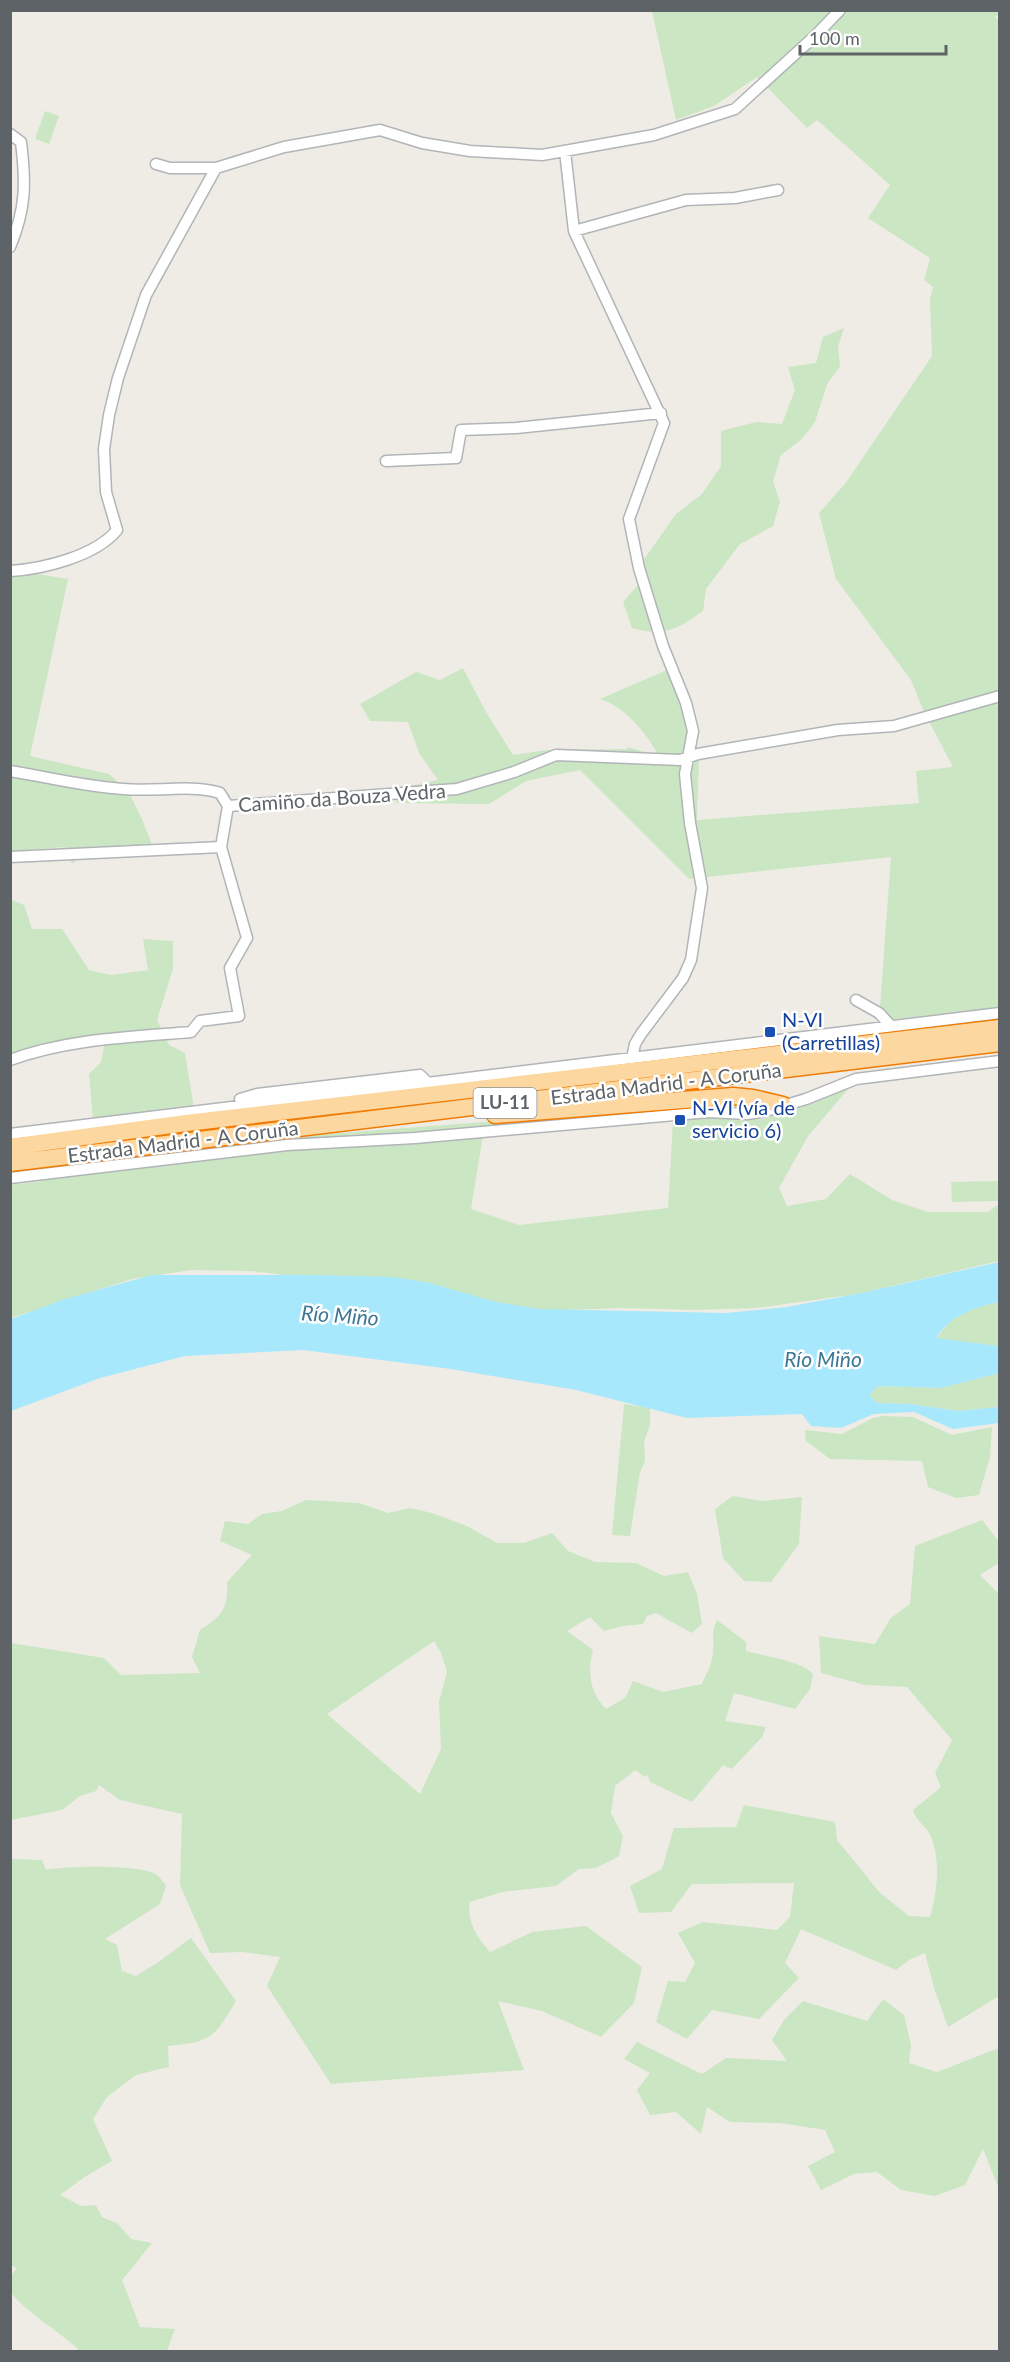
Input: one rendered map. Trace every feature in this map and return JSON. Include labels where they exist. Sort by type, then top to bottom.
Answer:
[{"type":"highway","name":"Estrada Madrid - A Coruña","points":[[10,1147],[186,1123],[999,1028]]},
{"type":"highway","name":"Estrada Madrid - A Coruña","points":[[10,1163],[999,1043]]},
{"type":"highway","points":[[317,1126],[472,1117],[733,1096],[783,1105]]},
{"type":"street","points":[[156,164],[170,168],[216,168],[284,147],[380,130],[422,143],[470,152],[542,155],[654,135],[735,109],[840,10]]},
{"type":"street","points":[[10,134],[21,142],[24,200],[19,226],[10,248]]},
{"type":"street","points":[[565,151],[574,231],[664,423],[630,519],[639,568],[663,646],[686,703],[693,731],[685,774],[690,823],[702,888],[692,960],[683,978],[640,1034],[632,1058]]},
{"type":"street","points":[[10,571],[36,569],[74,557],[110,538],[117,530],[106,492],[104,449],[118,378],[146,295],[216,168]]},
{"type":"street","points":[[574,231],[686,200],[735,198],[778,190]]},
{"type":"street","points":[[386,461],[456,458],[461,430],[488,430],[661,414]]},
{"type":"street","name":"Camiño da Bouza Vedra","points":[[10,1060],[57,1047],[191,1032],[200,1021],[239,1016],[230,968],[247,938],[221,847],[226,831],[228,806],[457,789],[514,772],[556,755],[680,760],[838,730],[894,726],[999,696]]},
{"type":"street","points":[[10,771],[123,789],[206,789],[220,793],[228,806]]},
{"type":"street","points":[[10,857],[221,847]]},
{"type":"street","points":[[856,1000],[879,1013],[890,1025]]},
{"type":"street","points":[[10,1134],[999,1013]]},
{"type":"street","points":[[10,1178],[233,1150],[415,1138],[643,1116],[709,1112],[747,1114],[807,1099],[856,1079],[999,1061]]},
{"type":"green space","points":[[652,11],[999,11],[999,15],[995,17],[1000,22],[999,1007],[879,1021],[891,857],[689,879],[580,770],[526,781],[489,804],[396,803],[396,789],[438,780],[419,753],[408,722],[370,721],[360,704],[416,672],[440,680],[463,668],[486,712],[513,755],[547,750],[628,749],[627,747],[659,756],[648,739],[626,714],[600,699],[667,670],[699,755],[697,820],[919,803],[916,771],[953,767],[924,712],[911,680],[836,579],[819,513],[845,484],[932,356],[930,299],[933,287],[924,280],[930,258],[868,218],[890,185],[817,120],[807,128],[757,77],[714,106],[676,120]]},
{"type":"green space","points":[[45,111],[59,116],[49,144],[35,139]]},
{"type":"green space","points":[[844,328],[838,347],[840,367],[827,384],[815,422],[802,439],[781,455],[773,481],[780,502],[773,526],[740,544],[706,589],[703,611],[685,623],[662,632],[632,628],[623,602],[638,585],[640,565],[676,514],[702,494],[721,466],[721,431],[756,422],[782,424],[795,390],[788,367],[816,363],[823,337]]},
{"type":"green space","points":[[11,570],[68,579],[30,756],[109,774],[128,791],[152,845],[90,847],[72,864],[65,847],[11,851]]},
{"type":"green space","points":[[10,899],[24,905],[32,929],[62,929],[89,970],[111,975],[148,970],[143,939],[173,941],[173,969],[157,1020],[169,1045],[185,1053],[194,1108],[93,1121],[89,1074],[101,1062],[106,1037],[11,1058]]},
{"type":"green space","points":[[849,1088],[808,1136],[779,1188],[787,1206],[826,1199],[850,1174],[892,1200],[928,1212],[988,1212],[999,1204],[999,1261],[857,1294],[756,1308],[695,1310],[622,1308],[536,1311],[437,1294],[252,1271],[191,1270],[132,1279],[11,1318],[10,1185],[38,1182],[61,1174],[270,1150],[430,1142],[483,1135],[471,1209],[519,1225],[668,1208],[673,1121],[698,1116],[763,1119],[803,1107]]},
{"type":"green space","points":[[727,1101],[761,1105],[754,1109],[663,1110],[565,1118],[454,1131],[261,1143],[11,1173],[11,1171],[275,1138]]},
{"type":"green space","points":[[998,1181],[998,1201],[952,1202],[951,1182]]},
{"type":"green space","points":[[999,1302],[999,1346],[936,1339],[942,1330],[963,1313]]},
{"type":"green space","points":[[999,1373],[999,1407],[958,1411],[910,1404],[876,1403],[869,1395],[878,1386],[941,1388]]},
{"type":"green space","points":[[624,1404],[650,1408],[650,1425],[644,1442],[645,1461],[640,1472],[630,1536],[612,1535]]},
{"type":"green space","points":[[913,1417],[952,1435],[992,1427],[990,1457],[979,1495],[956,1498],[928,1487],[922,1461],[830,1459],[806,1441],[805,1430],[842,1434],[873,1418]]},
{"type":"green space","points":[[733,1496],[762,1501],[802,1497],[799,1544],[771,1582],[744,1581],[723,1558],[715,1509]]},
{"type":"green space","points":[[306,1500],[359,1503],[388,1513],[410,1508],[432,1513],[467,1526],[497,1543],[524,1543],[552,1533],[568,1551],[595,1562],[636,1563],[664,1576],[688,1572],[697,1594],[702,1624],[692,1633],[656,1613],[647,1616],[643,1624],[604,1631],[590,1617],[567,1631],[593,1650],[590,1666],[591,1682],[596,1696],[606,1709],[625,1698],[633,1681],[663,1692],[702,1684],[712,1659],[713,1632],[717,1620],[746,1642],[746,1651],[801,1666],[813,1674],[810,1689],[795,1709],[734,1693],[725,1721],[766,1727],[762,1737],[732,1769],[723,1765],[692,1802],[650,1782],[648,1775],[645,1777],[635,1770],[615,1786],[611,1813],[623,1836],[619,1856],[596,1868],[579,1869],[556,1886],[502,1892],[470,1902],[471,1923],[490,1952],[532,1932],[586,1926],[642,1967],[634,2003],[601,2037],[542,2011],[498,2001],[524,2070],[331,2084],[267,1986],[280,1957],[243,1952],[210,1953],[180,1885],[182,1814],[120,1800],[99,1785],[96,1791],[80,1796],[62,1810],[11,1820],[11,1643],[104,1658],[121,1675],[200,1673],[192,1657],[200,1630],[222,1611],[227,1599],[227,1582],[252,1555],[220,1541],[225,1521],[248,1524],[262,1514],[282,1511]],"holes":[[[434,1641],[441,1653],[447,1672],[439,1702],[441,1749],[420,1794],[327,1714]]]},
{"type":"green space","points":[[982,1520],[999,1542],[999,1563],[980,1575],[1000,1595],[999,1996],[948,2027],[925,1953],[909,1960],[896,1970],[801,1929],[785,1963],[799,1978],[759,2019],[712,2010],[687,2039],[656,2022],[668,1981],[685,1982],[695,1963],[678,1933],[703,1922],[777,1930],[790,1917],[794,1883],[692,1884],[671,1912],[639,1913],[630,1886],[662,1869],[674,1828],[736,1827],[744,1805],[835,1822],[837,1840],[880,1893],[909,1916],[930,1917],[936,1888],[936,1856],[929,1833],[913,1810],[941,1787],[935,1773],[952,1740],[907,1687],[865,1685],[821,1673],[819,1636],[875,1644],[891,1618],[910,1604],[915,1546]]},
{"type":"green space","points":[[11,1859],[42,1860],[46,1870],[85,1867],[120,1868],[148,1871],[157,1875],[166,1886],[160,1904],[105,1939],[117,1945],[122,1971],[136,1976],[191,1938],[236,2001],[222,2023],[210,2036],[203,2040],[168,2046],[169,2067],[136,2075],[107,2097],[93,2119],[112,2161],[60,2195],[81,2206],[96,2205],[102,2217],[118,2224],[131,2239],[152,2243],[122,2280],[140,2327],[175,2329],[167,2351],[77,2351],[78,2349],[72,2343],[21,2303],[10,2290],[11,2276],[17,2268],[10,2265]]},
{"type":"green space","points":[[883,1999],[904,2015],[911,2045],[909,2063],[937,2072],[999,2048],[999,2189],[983,2149],[965,2185],[935,2196],[901,2190],[877,2172],[854,2174],[821,2190],[808,2166],[835,2152],[825,2130],[780,2123],[730,2122],[707,2107],[701,2134],[676,2112],[650,2115],[637,2090],[650,2073],[624,2059],[637,2042],[702,2074],[726,2058],[787,2061],[772,2040],[784,2020],[803,2001],[867,2021]]},
{"type":"water","name":"Río Miño","points":[[999,1262],[999,1302],[980,1307],[956,1318],[936,1338],[999,1346],[999,1373],[941,1388],[878,1386],[869,1395],[877,1403],[910,1404],[958,1411],[999,1407],[999,1423],[953,1429],[914,1412],[874,1414],[841,1428],[811,1426],[802,1414],[687,1418],[576,1390],[451,1369],[303,1350],[185,1356],[100,1378],[11,1411],[11,1319],[65,1299],[152,1275],[393,1277],[430,1283],[492,1301],[538,1309],[726,1313],[787,1307]]},
{"type":"place","name":"N-VI (Carretillas)","points":[[770,1032]]},
{"type":"place","name":"N-VI (vía de servicio 6)","points":[[680,1120]]}]
